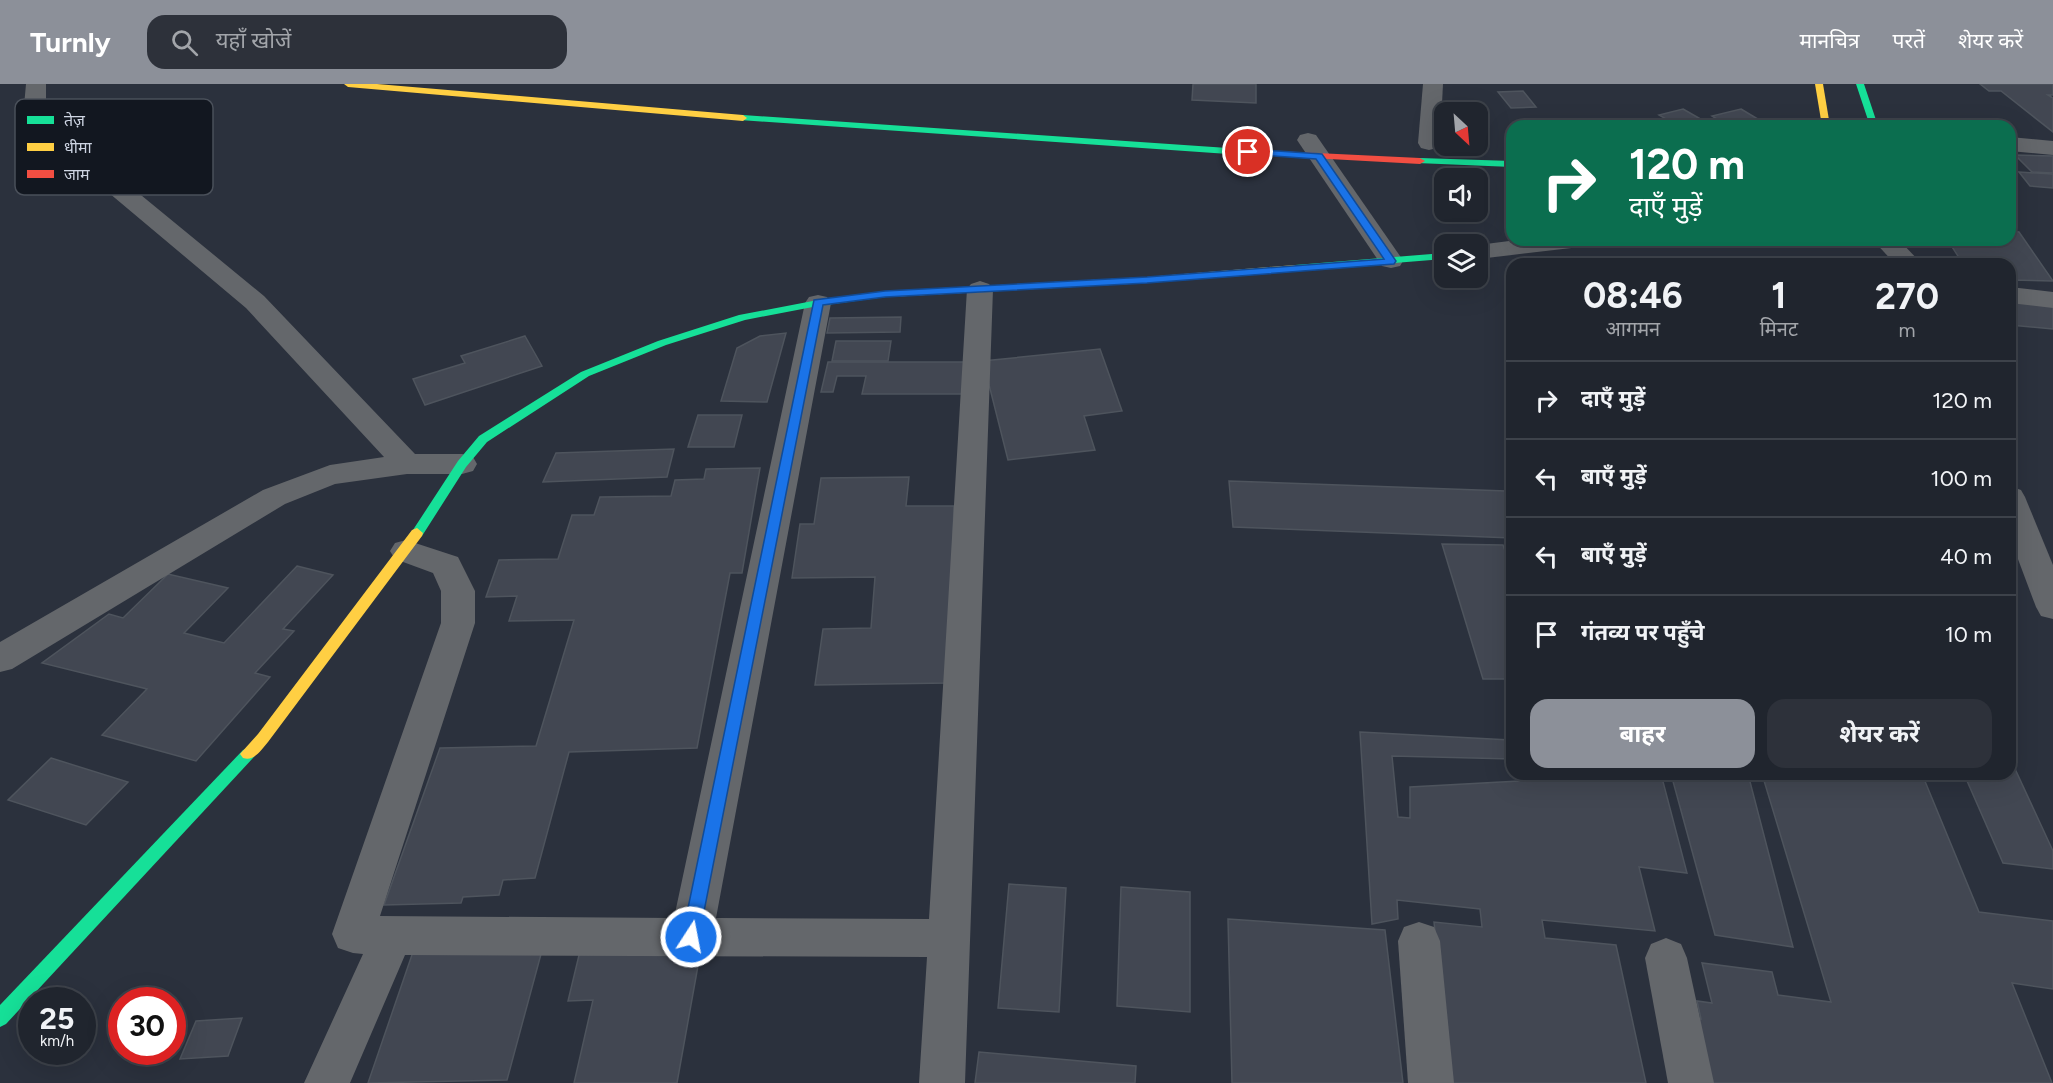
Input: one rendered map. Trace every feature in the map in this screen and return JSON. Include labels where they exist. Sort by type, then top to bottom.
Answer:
[{"type":"main road","points":[[348,84],[673,112],[1313,144],[1506,163]]},
{"type":"main road","points":[[1819,84],[1825,120]]},
{"type":"main road","points":[[1860,84],[1872,120]]},
{"type":"main road","points":[[0,1018],[263,738],[406,551],[462,464],[483,439],[585,374],[662,343],[743,317],[818,303],[885,294],[1147,280],[1434,257]]},
{"type":"street","points":[[35,99],[36,84]]},
{"type":"street","points":[[1431,144],[1433,84]]},
{"type":"street","points":[[1313,144],[1391,261]]},
{"type":"street","points":[[2016,145],[2053,148]]},
{"type":"street","points":[[126,195],[255,302],[407,464]]},
{"type":"street","points":[[1488,251],[1529,246]]},
{"type":"street","points":[[1896,246],[1917,258]]},
{"type":"street","points":[[942,1083],[980,289]]},
{"type":"street","points":[[2016,297],[2053,300]]},
{"type":"street","points":[[691,937],[818,303]]},
{"type":"street","points":[[0,659],[274,497],[330,475],[407,464],[462,464]]},
{"type":"street","points":[[2016,512],[2050,594]]},
{"type":"street","points":[[406,551],[446,565],[458,591],[458,623],[353,934],[950,938]]},
{"type":"street","points":[[327,1083],[392,936]]},
{"type":"street","points":[[1419,941],[1431,1083]]},
{"type":"street","points":[[1666,958],[1691,1083]]},
{"type":"building","points":[[1193,84],[1256,84],[1256,103],[1192,100]]},
{"type":"building","points":[[1980,84],[2053,84],[2053,95],[2048,95],[2053,98],[2053,132],[2001,91],[1989,91]]},
{"type":"building","points":[[1523,91],[1536,107],[1511,108],[1498,92]]},
{"type":"building","points":[[1683,109],[1702,120],[1668,120],[1659,115]]},
{"type":"building","points":[[1741,109],[1759,120],[1718,120],[1712,116]]},
{"type":"building","points":[[2016,155],[2053,156],[2053,173],[2032,172]]},
{"type":"building","points":[[2019,172],[2053,174],[2053,188],[2030,186]]},
{"type":"building","points":[[2016,232],[2019,232],[2053,281],[2016,280],[2016,258],[1959,258],[1952,246],[2016,246]]},
{"type":"building","points":[[2016,299],[2053,302],[2053,329],[2016,326]]},
{"type":"building","points":[[901,317],[900,332],[827,333],[830,318]]},
{"type":"building","points":[[786,333],[767,402],[721,401],[737,348],[760,336]]},
{"type":"building","points":[[525,336],[542,366],[425,405],[413,379],[465,363],[461,356]]},
{"type":"building","points":[[836,341],[891,341],[888,361],[832,361]]},
{"type":"building","points":[[1100,349],[1122,411],[1084,416],[1095,450],[1008,460],[983,361]]},
{"type":"building","points":[[828,362],[966,362],[964,394],[862,394],[866,376],[837,376],[833,392],[821,392]]},
{"type":"building","points":[[698,415],[742,415],[734,447],[688,447]]},
{"type":"building","points":[[674,449],[667,477],[543,482],[556,453]]},
{"type":"building","points":[[760,468],[742,573],[730,573],[697,748],[569,752],[535,878],[503,880],[499,895],[463,897],[461,903],[384,905],[440,748],[536,746],[574,620],[509,621],[517,596],[486,597],[499,560],[558,559],[572,515],[594,515],[600,497],[671,496],[675,480],[704,479],[706,469]]},
{"type":"building","points":[[909,477],[906,506],[954,506],[948,683],[815,685],[823,629],[871,628],[875,577],[792,578],[800,524],[814,524],[821,478]]},
{"type":"building","points":[[1229,481],[1506,491],[1506,538],[1233,527]]},
{"type":"building","points":[[1442,544],[1503,545],[1506,554],[1506,679],[1483,679]]},
{"type":"building","points":[[297,566],[333,575],[283,629],[294,631],[255,673],[270,677],[196,761],[102,735],[147,689],[42,663],[109,614],[123,618],[168,574],[228,588],[184,633],[224,643]]},
{"type":"building","points":[[1360,732],[1506,740],[1506,759],[1392,756],[1398,817],[1410,818],[1410,787],[1519,780],[1663,780],[1687,873],[1639,867],[1655,931],[1542,920],[1545,938],[1616,945],[1646,1083],[1452,1083],[1434,922],[1482,927],[1480,909],[1397,900],[1398,919],[1372,924]]},
{"type":"building","points":[[51,758],[128,782],[86,825],[8,800]]},
{"type":"building","points":[[2016,771],[2053,851],[2053,869],[2003,863],[1967,780],[2016,780]]},
{"type":"building","points":[[1673,780],[1750,780],[1793,947],[1715,935]]},
{"type":"building","points":[[1764,780],[1924,780],[1979,912],[2053,921],[2053,989],[2012,983],[2052,1083],[1707,1083],[1693,1019],[1701,1019],[1697,1001],[1712,1003],[1702,963],[1772,972],[1778,995],[1831,1002]]},
{"type":"building","points":[[1009,884],[1066,888],[1059,1012],[998,1008]]},
{"type":"building","points":[[1121,887],[1190,892],[1190,1012],[1117,1006]]},
{"type":"building","points":[[1228,919],[1385,930],[1403,1083],[1232,1083]]},
{"type":"building","points":[[544,943],[507,1080],[368,1083],[415,946]]},
{"type":"building","points":[[701,949],[677,1083],[574,1083],[593,1000],[568,1001],[580,951]]},
{"type":"building","points":[[242,1018],[228,1056],[186,1059],[186,1045],[196,1021]]},
{"type":"building","points":[[979,1052],[1136,1066],[1135,1083],[975,1083]]},
{"type":"traffic: fast","points":[[1860,84],[1872,120]]},
{"type":"traffic: fast","points":[[743,118],[1257,153]]},
{"type":"traffic: fast","points":[[1420,161],[1506,164]]},
{"type":"traffic: fast","points":[[1295,268],[1434,257]]},
{"type":"traffic: fast","points":[[417,533],[462,464],[483,439],[585,374],[662,343],[743,317],[818,303],[889,294]]},
{"type":"traffic: fast","points":[[0,1018],[248,754]]},
{"type":"traffic: slow","points":[[348,84],[743,118]]},
{"type":"traffic: slow","points":[[1819,84],[1825,120]]},
{"type":"traffic: slow","points":[[889,294],[1147,280],[1295,268]]},
{"type":"traffic: slow","points":[[248,754],[263,738],[417,533]]},
{"type":"traffic: jam","points":[[1257,153],[1420,161]]},
{"type":"route","points":[[691,937],[818,303],[885,294],[1147,280],[1391,261],[1318,156],[1248,152]]}]
